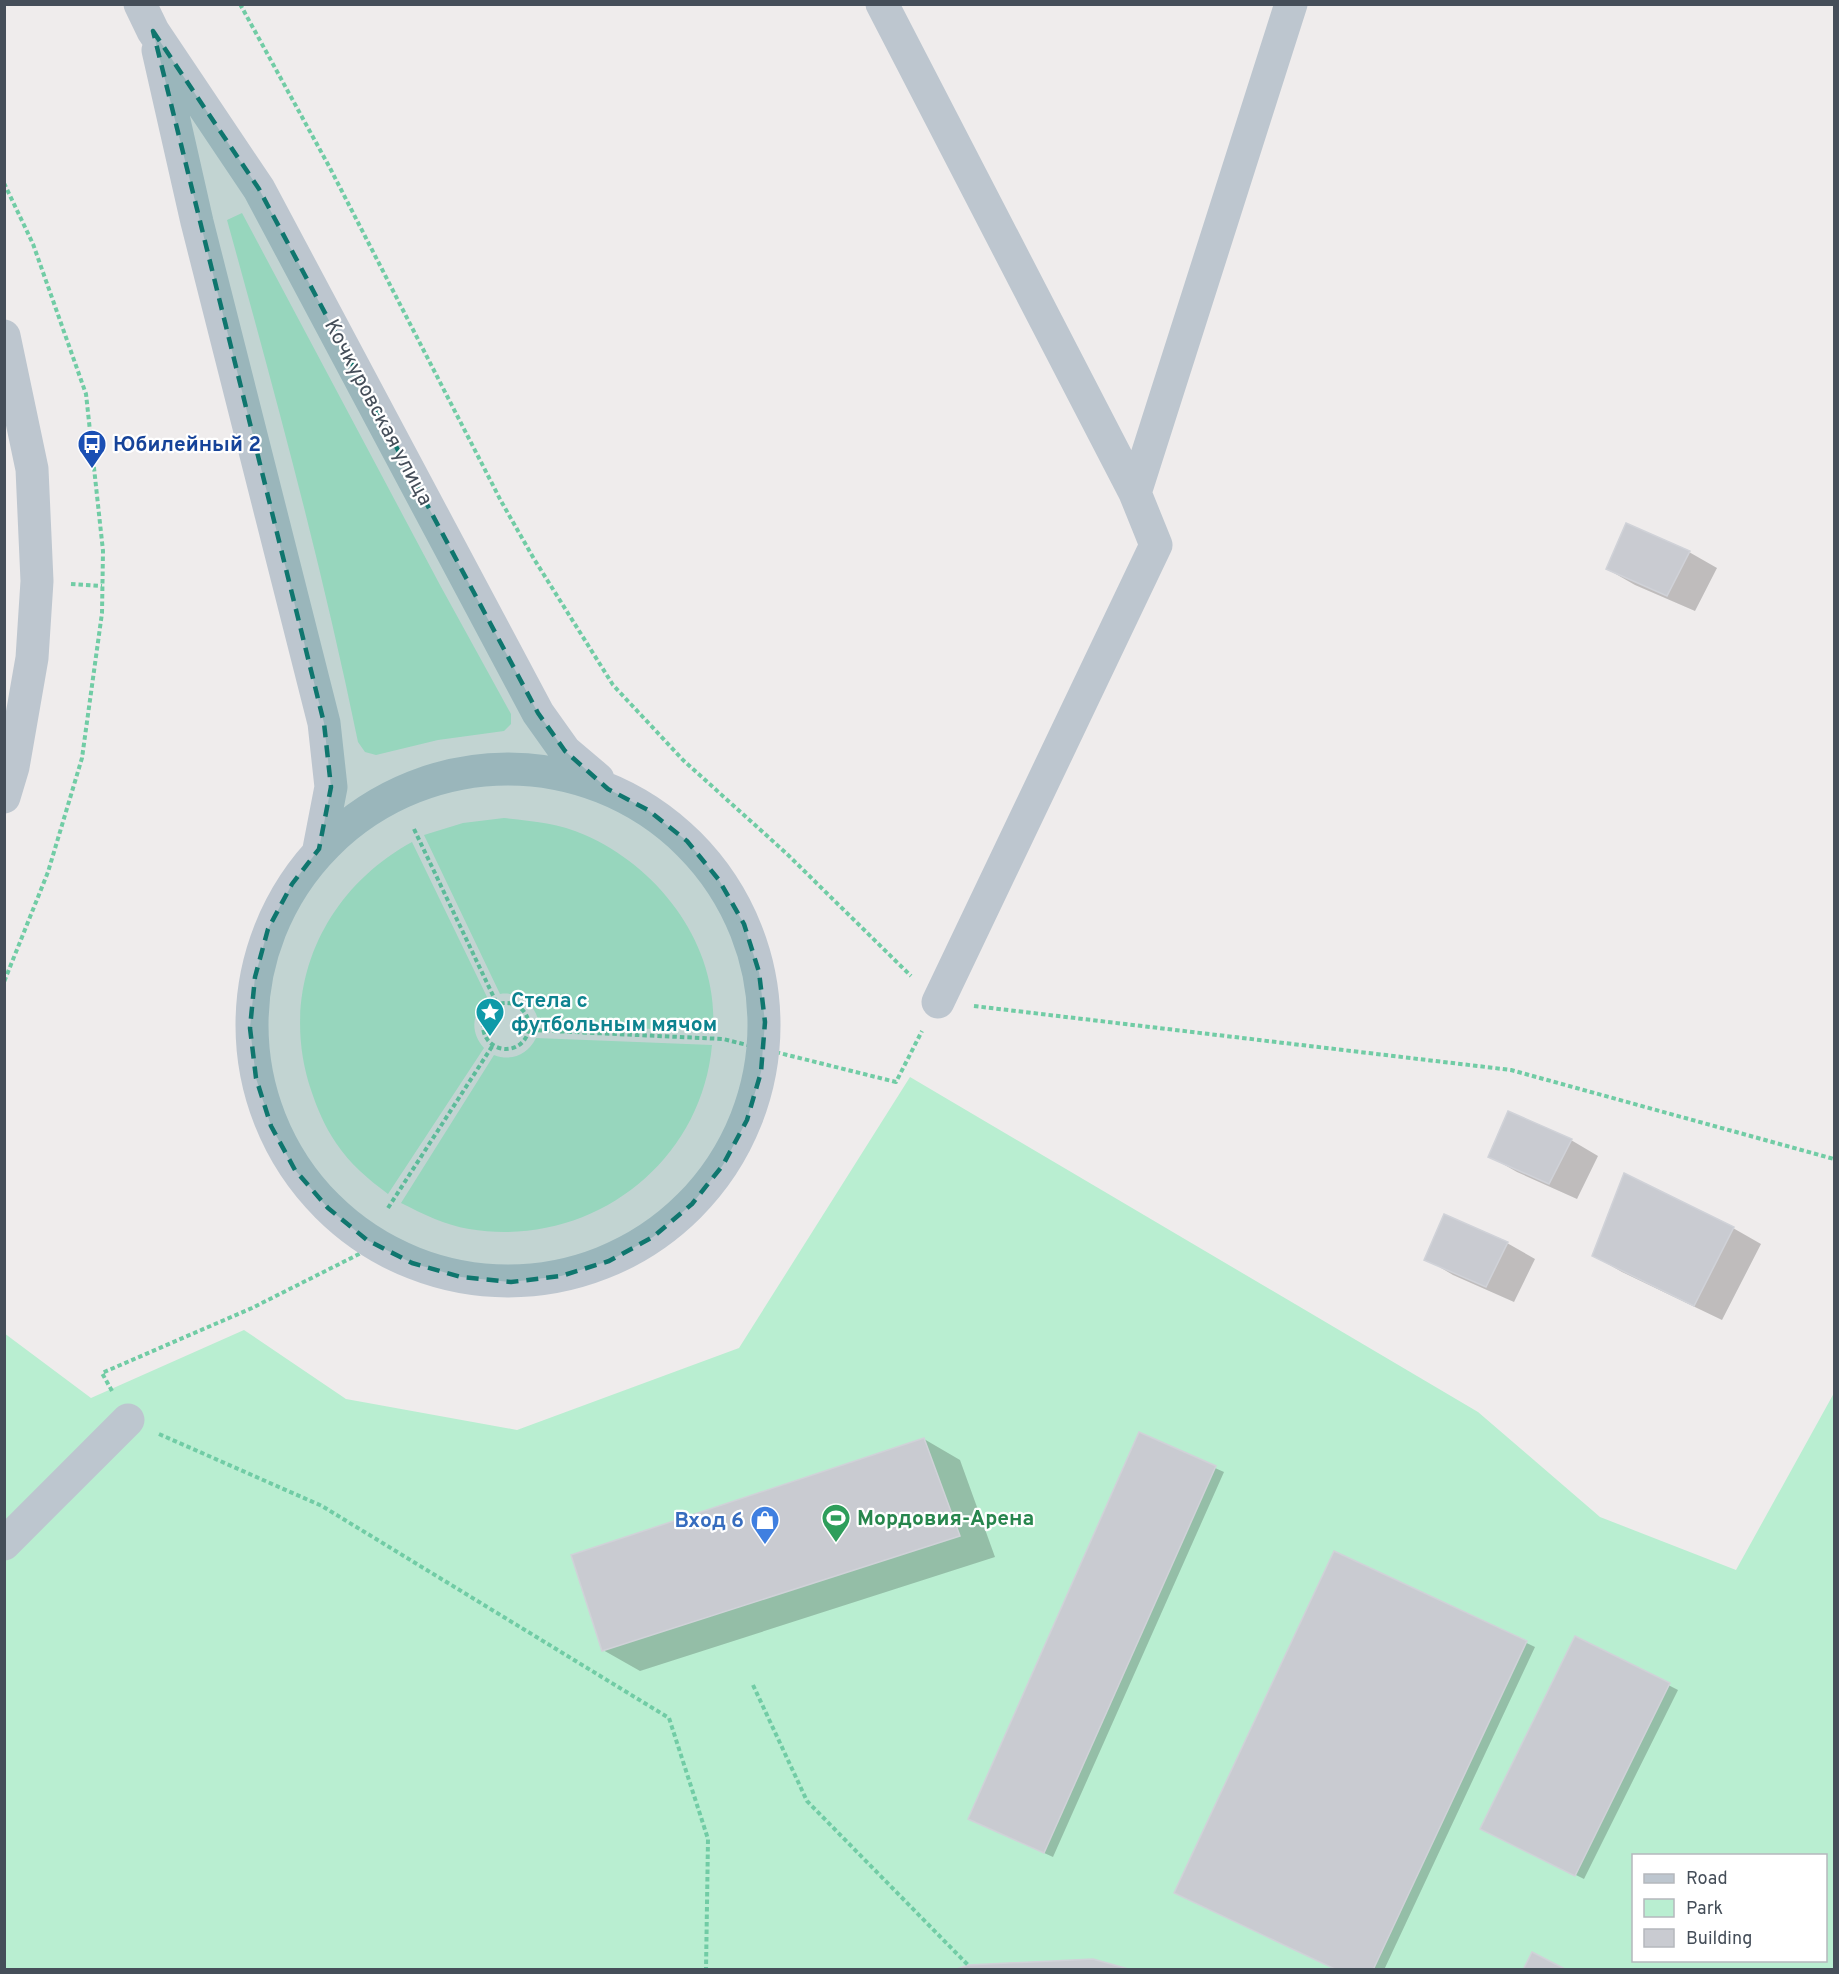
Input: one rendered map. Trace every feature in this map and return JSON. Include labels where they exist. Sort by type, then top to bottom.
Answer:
[{"type":"street","points":[[882,4],[1135,493],[1156,545],[938,1002]]},
{"type":"street","points":[[1135,493],[1291,4]]},
{"type":"street","name":"Кочкуровская улица","points":[[147,18],[259,189],[538,713],[565,751],[608,789]]},
{"type":"street","name":"Кочкуровская улица","points":[[147,18],[324,723],[331,787],[319,849]]},
{"type":"street","points":[[4,336],[32,469],[37,581],[32,658],[13,767],[4,797]]},
{"type":"street","points":[[521,768],[566,774],[608,789],[648,810],[687,841],[720,880],[744,924],[759,972],[765,1022],[761,1072],[747,1120],[723,1165],[692,1204],[653,1237],[609,1261],[561,1276],[511,1282],[461,1277],[412,1263],[367,1240],[328,1208],[295,1170],[271,1126],[256,1078],[250,1028],[255,977],[268,929],[292,884],[319,849],[352,819],[391,795],[432,779],[465,772],[521,768]]},
{"type":"street","points":[[4,1544],[128,1420]]},
{"type":"path","points":[[240,4],[330,168],[501,501],[534,560],[613,685],[683,760],[786,854],[938,1002],[1511,1070],[1834,1158]]},
{"type":"path","points":[[414,829],[497,1004]]},
{"type":"path","points":[[530,1030],[723,1040],[896,1082],[938,1002]]},
{"type":"path","points":[[511,1003],[523,1008],[530,1021],[530,1030],[526,1038],[516,1047],[502,1049],[494,1046],[487,1039],[483,1026],[487,1012],[497,1004],[511,1003]]},
{"type":"path","points":[[388,1208],[494,1046]]},
{"type":"path","points":[[377,1245],[252,1308],[102,1373],[128,1420],[322,1506],[669,1718],[708,1839],[706,1970]]},
{"type":"path","points":[[753,1685],[807,1801],[968,1965]]},
{"type":"highlighted area","points":[[153,31],[259,189],[538,713],[565,751],[608,789],[648,810],[687,841],[719,880],[744,924],[759,972],[765,1022],[761,1072],[747,1120],[723,1165],[692,1204],[653,1237],[609,1261],[561,1276],[511,1282],[461,1277],[412,1263],[367,1240],[328,1208],[295,1170],[271,1126],[256,1078],[250,1028],[255,977],[268,929],[292,884],[319,849],[331,787],[324,723]]},
{"type":"green space","points":[[242,213],[511,714],[511,724],[504,731],[438,740],[376,755],[365,752],[358,742],[313,545],[227,220]]},
{"type":"green space","points":[[504,818],[555,825],[585,835],[612,849],[660,889],[679,913],[695,940],[706,969],[712,1000],[713,1031],[539,1025],[535,1011],[521,997],[500,994],[424,835],[463,823]]},
{"type":"green space","points":[[412,842],[488,999],[478,1010],[474,1023],[476,1036],[484,1048],[388,1194],[347,1158],[325,1124],[311,1090],[302,1053],[300,1016],[305,981],[315,947],[332,916],[354,888],[380,863]]},
{"type":"green space","points":[[536,1038],[712,1045],[703,1088],[686,1128],[662,1162],[631,1190],[595,1211],[556,1226],[513,1232],[469,1229],[451,1225],[401,1203],[494,1055],[507,1058],[519,1055],[533,1044]]},
{"type":"green space","name":"Мордовия-Арена","points":[[910,1077],[1478,1412],[1600,1517],[1736,1570],[1834,1393],[1834,1969],[5,1969],[4,1333],[91,1398],[244,1330],[346,1399],[517,1430],[739,1348]]},
{"type":"building","points":[[1626,523],[1690,551],[1667,596],[1606,569]]},
{"type":"building","points":[[1508,1111],[1572,1139],[1549,1184],[1488,1157]]},
{"type":"building","points":[[1624,1173],[1734,1227],[1694,1306],[1592,1256]]},
{"type":"building","points":[[1444,1214],[1508,1242],[1486,1287],[1424,1260]]},
{"type":"building","points":[[1139,1432],[1216,1466],[1044,1853],[968,1819]]},
{"type":"building","name":"Вход 6","points":[[924,1438],[960,1536],[602,1651],[571,1555]]},
{"type":"building","points":[[1334,1551],[1527,1641],[1373,1970],[1337,1970],[1174,1893]]},
{"type":"building","points":[[1575,1636],[1670,1683],[1575,1876],[1480,1829]]},
{"type":"building","points":[[1532,1952],[1567,1970],[1523,1970]]},
{"type":"building","points":[[1093,1959],[1132,1970],[954,1970],[968,1965]]},
{"type":"place","name":"Юбилейный 2","points":[[92,470]]},
{"type":"place","name":"Стела с футбольным мячом","points":[[490,1038]]},
{"type":"place","name":"Мордовия-Арена","points":[[836,1544]]},
{"type":"place","name":"Вход 6","points":[[765,1546]]}]
